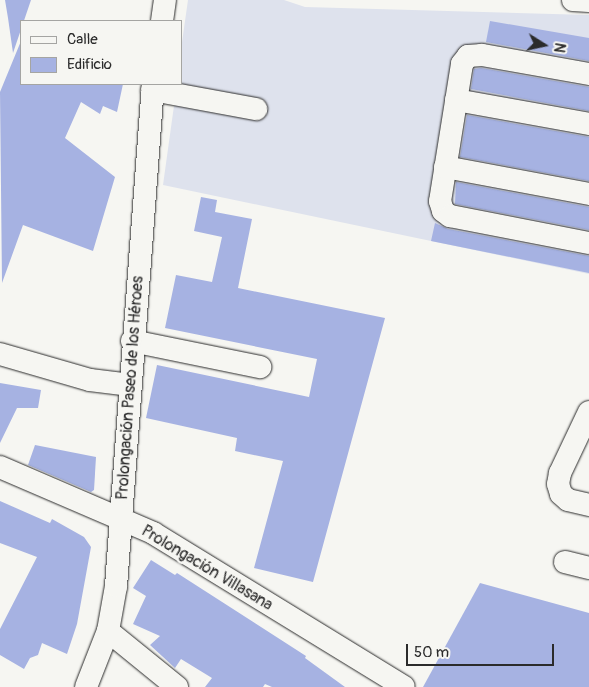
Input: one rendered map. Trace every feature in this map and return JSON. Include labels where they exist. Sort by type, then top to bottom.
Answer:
[{"type":"street","points":[[162,20],[165,0]]},
{"type":"street","points":[[573,0],[589,1]]},
{"type":"street","points":[[589,74],[473,54],[468,56],[462,64],[440,201],[443,211],[450,216],[589,243]]},
{"type":"street","points":[[153,87],[256,109]]},
{"type":"street","name":"Prolongación Paseo de los Héroes","points":[[86,687],[108,631],[116,586],[132,341],[153,87]]},
{"type":"street","points":[[456,100],[589,124]]},
{"type":"street","points":[[445,167],[589,194]]},
{"type":"street","points":[[132,341],[260,367]]},
{"type":"street","points":[[0,354],[90,380],[129,385]]},
{"type":"street","points":[[589,412],[580,451],[560,473],[561,494],[568,500],[589,505]]},
{"type":"street","name":"Prolongación Villasana","points":[[0,467],[153,533],[404,687]]},
{"type":"street","points":[[565,562],[589,568]]},
{"type":"street","points":[[108,631],[177,687]]},
{"type":"shaded area","points":[[188,0],[284,0],[305,7],[589,15],[589,274],[163,185],[177,85],[182,85],[182,42]]},
{"type":"building","points":[[5,0],[31,0],[24,20],[20,20],[20,32],[13,53]]},
{"type":"building","points":[[490,21],[589,38],[589,61],[486,42]]},
{"type":"building","points":[[20,43],[20,85],[123,85],[117,112],[103,106],[100,114],[81,102],[65,138],[115,177],[93,251],[23,225],[2,283],[0,92]]},
{"type":"building","points":[[481,68],[589,87],[589,111],[471,89],[474,69]]},
{"type":"building","points":[[467,115],[589,137],[589,181],[460,157]]},
{"type":"building","points":[[456,182],[589,207],[589,230],[455,204]]},
{"type":"building","points":[[201,197],[217,200],[215,212],[252,219],[238,288],[385,318],[313,582],[254,568],[283,461],[235,451],[237,438],[146,418],[157,365],[309,397],[317,359],[165,328],[176,275],[212,282],[222,237],[194,231]]},
{"type":"building","points":[[435,223],[448,229],[589,256],[589,273],[431,241]]},
{"type":"building","points":[[0,383],[41,390],[38,408],[17,408],[0,443]]},
{"type":"building","points":[[35,445],[96,457],[94,490],[91,492],[28,465]]},
{"type":"building","points":[[0,501],[50,523],[52,519],[84,537],[91,547],[77,624],[67,654],[42,643],[38,655],[30,658],[24,669],[0,655],[0,629],[37,557],[0,543]]},
{"type":"building","points":[[151,560],[175,575],[177,573],[306,656],[305,658],[345,687],[272,687],[265,684],[263,687],[205,687],[212,678],[181,659],[175,668],[150,645],[160,636],[133,624],[146,596],[133,588]]},
{"type":"building","points":[[480,583],[589,613],[589,687],[423,687]]}]
